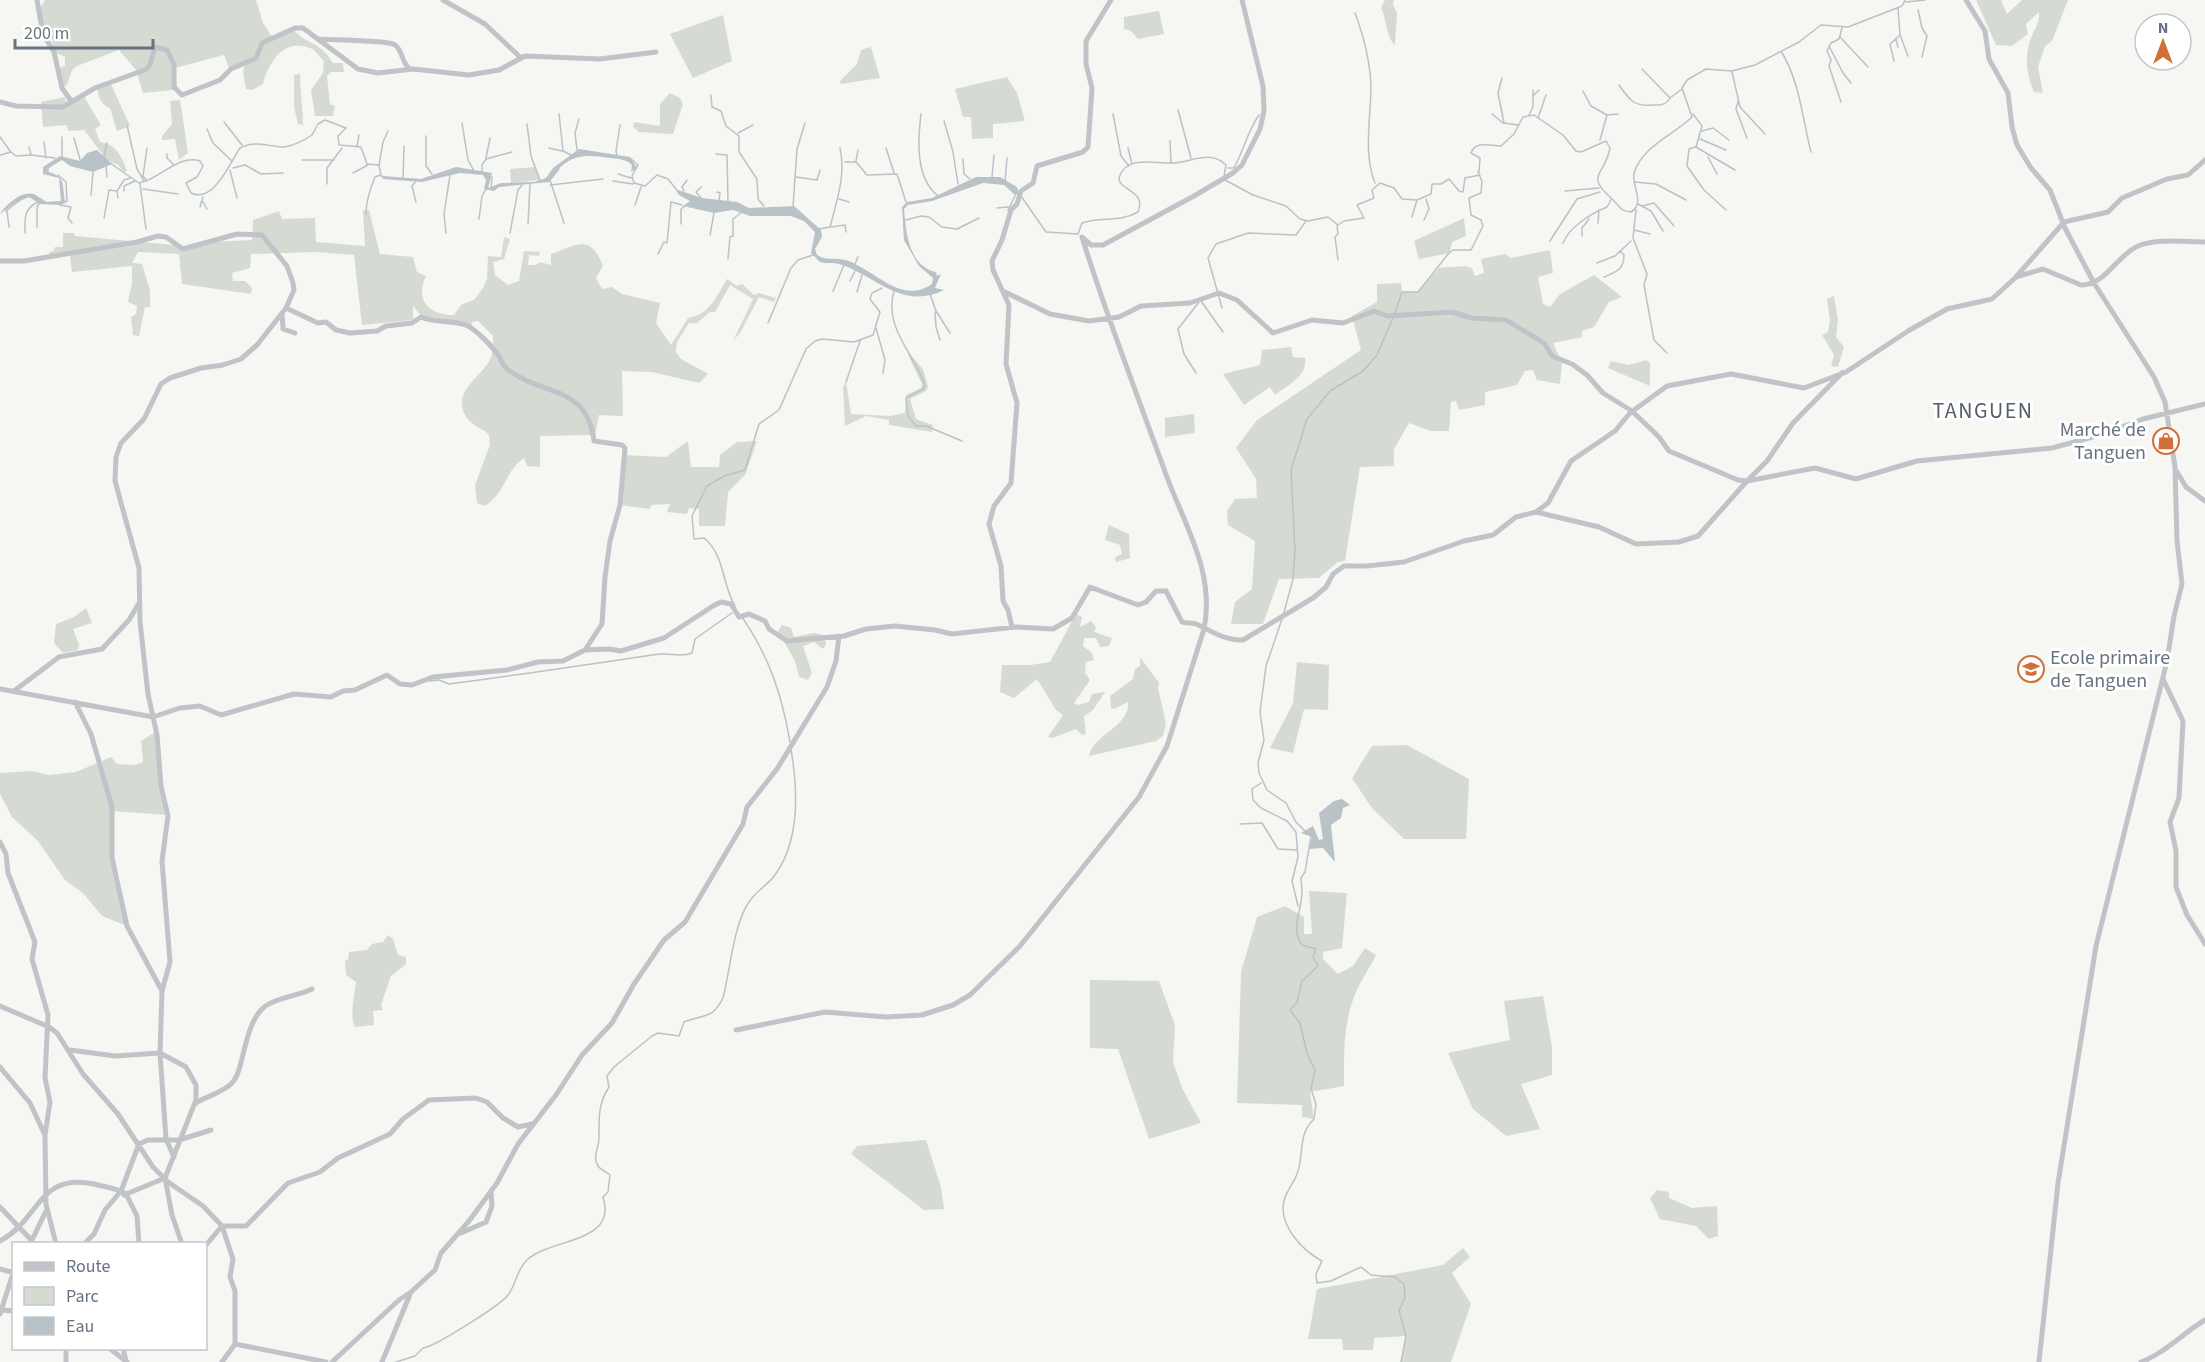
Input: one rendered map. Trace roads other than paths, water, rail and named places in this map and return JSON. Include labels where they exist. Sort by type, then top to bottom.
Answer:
[{"type":"street","points":[[37,0],[40,23],[54,52],[62,88],[72,102]]},
{"type":"street","points":[[443,0],[485,24],[520,57]]},
{"type":"street","points":[[1012,627],[1003,601],[1001,566],[989,524],[994,506],[1011,483],[1012,452],[1016,429],[1016,395],[1006,364],[1009,305],[993,270],[992,261],[1019,195],[1032,186],[1036,166],[1083,152],[1088,147],[1092,88],[1086,64],[1086,41],[1111,0]]},
{"type":"street","points":[[736,1030],[825,1012],[886,1017],[922,1015],[953,1005],[970,995],[1020,946],[1139,797],[1167,746],[1207,613],[1197,546],[1172,490],[1109,320],[1082,237],[1090,244],[1103,245],[1233,173],[1242,165],[1260,129],[1264,111],[1263,86],[1242,0]]},
{"type":"street","points":[[1967,1],[1985,31],[1989,59],[2008,93],[2012,127],[2018,145],[2031,168],[2050,190],[2063,223],[2094,283],[2154,376],[2168,412],[2175,467],[2177,541],[2182,585],[2163,679],[2096,946],[2058,1183],[2039,1362]]},
{"type":"street","points":[[0,102],[60,107],[94,88],[142,72],[150,65],[152,51],[155,48],[167,50],[174,65],[174,87],[182,95],[220,80],[232,69],[256,58],[262,43],[295,28],[303,28],[358,69],[378,74],[410,69],[443,70],[469,75],[499,70],[520,57],[538,55],[600,59],[656,52]]},
{"type":"street","points":[[318,39],[359,43],[372,40],[394,44],[398,47],[403,63],[410,69]]},
{"type":"street","points":[[0,689],[153,717],[180,708],[200,706],[217,715],[233,714],[294,694],[331,697],[343,691],[355,690],[387,675],[400,684],[411,685],[433,677],[507,670],[538,662],[563,661],[585,650],[621,651],[664,638],[701,612],[728,602],[739,617],[749,614],[765,621],[769,629],[787,641],[839,636],[895,626],[957,634],[1012,627],[1053,629],[1062,626],[1080,608],[1090,587],[1138,605],[1146,602],[1156,591],[1166,591],[1182,622],[1195,623],[1204,629],[1234,640],[1243,640],[1313,598],[1326,587],[1333,574],[1344,566],[1404,562],[1464,541],[1493,535],[1516,517],[1536,512],[1548,503],[1571,461],[1615,431],[1632,411],[1656,392],[1679,383],[1731,374],[1804,388],[1842,373],[1947,309],[1992,299],[2015,278],[2063,223],[2108,212],[2122,198],[2167,179],[2188,174],[2205,160]]},
{"type":"street","points":[[0,261],[24,261],[137,242],[158,236],[166,237],[183,249],[237,234],[255,233],[261,235],[269,243],[288,270],[294,287],[284,310],[257,345],[241,359],[201,368],[170,378],[161,384],[144,419],[117,451],[115,481],[139,568],[148,694],[168,821],[162,861],[171,962],[162,991],[160,1053],[166,1139],[174,1157]]},
{"type":"street","points":[[2015,278],[2039,269],[2081,285],[2094,283],[2126,253],[2142,244],[2205,242]]},
{"type":"street","points":[[1005,292],[1030,306],[1069,320],[1109,320],[1142,306],[1190,303],[1219,293],[1237,300],[1272,333],[1312,320],[1343,322],[1374,311],[1388,316],[1452,312],[1471,318],[1506,320],[1539,339],[1552,356],[1572,364],[1587,375],[1603,393],[1632,411],[1673,454],[1708,465],[1738,480],[1747,481],[1815,468],[1856,479],[1917,461],[2052,448],[2100,435],[2168,412],[2205,404]]},
{"type":"street","points":[[284,310],[282,327],[295,333]]},
{"type":"street","points":[[284,310],[318,323],[324,321],[336,330],[350,333],[377,331],[386,326],[412,323],[421,317],[433,323],[466,325],[499,356],[507,370],[574,400],[590,420],[594,441],[623,446],[624,474],[605,577],[603,624],[585,650]]},
{"type":"street","points":[[1536,512],[1599,527],[1636,544],[1679,542],[1698,536],[1767,461],[1793,423],[1842,373]]},
{"type":"street","points":[[2175,467],[2186,488],[2205,501]]},
{"type":"street","points":[[14,691],[59,657],[102,649],[129,620],[140,602]]},
{"type":"street","points":[[332,1362],[435,1270],[441,1253],[459,1234],[490,1192],[509,1158],[582,1055],[612,1023],[634,984],[664,940],[685,922],[743,824],[747,807],[777,769],[827,687],[837,661],[839,636]]},
{"type":"street","points":[[2163,679],[2182,721],[2179,798],[2170,822],[2176,851],[2176,887],[2187,915],[2205,945]]},
{"type":"street","points":[[75,702],[91,734],[106,780],[113,812],[112,858],[127,926],[162,991]]},
{"type":"street","points":[[0,842],[6,854],[8,873],[35,942],[32,958],[44,993],[49,1027],[45,1078],[50,1102],[45,1135],[45,1193],[46,1211],[56,1242]]},
{"type":"street","points":[[196,1103],[216,1095],[233,1082],[243,1045],[260,1012],[274,1001],[290,998],[312,989]]},
{"type":"street","points":[[0,1006],[49,1027],[57,1033],[70,1050],[83,1074],[118,1114],[153,1167],[203,1206],[222,1226],[232,1259],[230,1277],[235,1291],[235,1344],[222,1362]]},
{"type":"street","points":[[70,1050],[115,1056],[160,1053],[186,1067],[196,1085],[196,1103],[165,1178],[172,1215],[181,1242]]},
{"type":"street","points":[[0,1067],[30,1103],[45,1135]]},
{"type":"street","points":[[207,1244],[222,1226],[246,1226],[288,1183],[320,1172],[338,1158],[390,1134],[403,1119],[429,1100],[476,1098],[487,1102],[502,1118],[518,1127],[534,1123]]},
{"type":"street","points":[[123,1193],[139,1144],[148,1140],[179,1140],[211,1130]]},
{"type":"street","points":[[86,1242],[94,1234],[105,1210],[123,1193],[165,1178]]},
{"type":"street","points":[[0,1241],[20,1228],[45,1193],[59,1185],[76,1183],[123,1193],[137,1216],[140,1242]]},
{"type":"street","points":[[459,1234],[486,1222],[492,1206],[490,1192]]},
{"type":"street","points":[[0,1207],[31,1242]]},
{"type":"street","points":[[32,1242],[46,1211]]},
{"type":"street","points":[[12,1275],[1,1311],[12,1311]]},
{"type":"street","points":[[382,1362],[411,1292]]},
{"type":"street","points":[[2142,1362],[2154,1357],[2190,1328],[2205,1320]]},
{"type":"street","points":[[235,1344],[326,1362]]},
{"type":"street","points":[[111,1350],[126,1361]]},
{"type":"water","points":[[579,149],[630,157],[637,168],[631,172],[632,165],[622,160],[590,156],[575,158],[561,167],[549,182],[499,187],[494,191],[484,189],[486,180],[483,175],[460,173],[422,182],[383,179],[383,176],[421,179],[456,167],[492,173],[488,188],[501,183],[534,182],[546,178],[553,168]]},
{"type":"water","points":[[97,150],[112,164],[93,172],[70,166],[62,160],[47,168],[48,172],[58,176],[62,182],[65,201],[61,205],[40,204],[29,197],[15,203],[0,214],[23,194],[33,194],[45,202],[61,201],[59,178],[43,174],[43,167],[60,156],[80,161],[87,153]]},
{"type":"water","points":[[976,177],[1000,177],[1017,187],[1019,194],[1015,195],[1004,185],[983,183],[932,201],[908,205],[904,209],[908,237],[914,255],[919,263],[936,272],[937,276],[941,274],[935,288],[944,290],[929,295],[915,296],[889,289],[839,264],[820,262],[811,253],[815,232],[804,221],[791,216],[750,216],[733,210],[714,213],[683,206],[690,201],[679,195],[675,189],[702,198],[737,202],[749,208],[794,206],[821,230],[822,237],[815,249],[817,255],[856,264],[887,283],[909,291],[920,290],[932,284],[933,278],[919,266],[904,240],[902,207],[907,202],[932,198]]},
{"type":"water","points":[[1342,799],[1350,805],[1343,808],[1341,818],[1331,825],[1335,862],[1323,848],[1309,849],[1312,837],[1301,833],[1313,826],[1319,840],[1323,839],[1319,813],[1334,801]]},
{"type":"waterway","points":[[1479,172],[1480,158],[1471,153],[1473,149],[1480,145],[1501,146],[1514,134],[1523,117],[1534,115],[1563,135],[1576,151],[1581,152],[1606,141],[1610,148],[1599,175],[1599,184],[1620,207],[1631,212],[1638,199],[1634,178],[1638,163],[1660,141],[1692,117],[1682,88],[1687,80],[1706,69],[1732,71],[1755,65],[1799,42],[1821,25],[1848,27],[1902,6],[1905,0]]},
{"type":"waterway","points":[[1906,2],[1925,0]]},
{"type":"waterway","points":[[1894,61],[1890,44],[1900,35],[1898,8]]},
{"type":"waterway","points":[[1918,10],[1922,28],[1927,36],[1922,57]]},
{"type":"waterway","points":[[1355,13],[1364,40],[1369,67],[1371,86],[1368,148],[1375,183]]},
{"type":"waterway","points":[[1841,102],[1829,66],[1831,60],[1827,51],[1831,43],[1839,39],[1842,28]]},
{"type":"waterway","points":[[1900,35],[1908,56]]},
{"type":"waterway","points":[[1840,37],[1868,67]]},
{"type":"waterway","points":[[1896,39],[1898,47]]},
{"type":"waterway","points":[[1830,48],[1851,83]]},
{"type":"waterway","points":[[1781,51],[1796,87],[1811,152]]},
{"type":"waterway","points":[[1642,69],[1670,98],[1682,89]]},
{"type":"waterway","points":[[1732,72],[1740,107],[1765,134]]},
{"type":"waterway","points":[[1502,78],[1498,93],[1504,123],[1518,125]]},
{"type":"waterway","points":[[1619,85],[1637,104],[1663,104],[1670,98]]},
{"type":"waterway","points":[[1529,115],[1533,107],[1533,90]]},
{"type":"waterway","points":[[1534,95],[1539,90]]},
{"type":"waterway","points":[[1583,91],[1591,106],[1607,115],[1600,140]]},
{"type":"waterway","points":[[711,95],[712,107],[721,111],[726,126],[739,136],[739,152],[757,179],[758,199],[764,206]]},
{"type":"waterway","points":[[1538,118],[1546,95]]},
{"type":"waterway","points":[[1738,102],[1736,109],[1747,138]]},
{"type":"waterway","points":[[1178,110],[1191,158]]},
{"type":"waterway","points":[[559,114],[563,151],[571,155]]},
{"type":"waterway","points":[[921,114],[919,135],[921,168],[930,187],[937,195]]},
{"type":"waterway","points":[[1113,114],[1121,156],[1129,166]]},
{"type":"waterway","points":[[1492,114],[1503,123]]},
{"type":"waterway","points":[[1607,115],[1618,114]]},
{"type":"waterway","points":[[1693,114],[1702,126],[1696,147],[1735,170]]},
{"type":"waterway","points":[[1228,168],[1234,168],[1259,115]]},
{"type":"waterway","points":[[577,150],[575,133],[579,119]]},
{"type":"waterway","points":[[110,163],[139,183],[184,161],[200,161],[203,166],[197,177],[186,183],[191,193],[199,195],[207,193],[214,187],[240,148],[256,144],[282,147],[294,145],[312,135],[318,124],[325,120],[346,128],[338,136],[339,145],[361,147],[367,164],[379,165],[381,176],[384,177]]},
{"type":"waterway","points":[[944,121],[953,152],[958,184]]},
{"type":"waterway","points":[[224,122],[242,145]]},
{"type":"waterway","points":[[462,123],[468,160],[474,171]]},
{"type":"waterway","points":[[793,207],[797,149],[805,123]]},
{"type":"waterway","points":[[527,124],[531,156],[540,180]]},
{"type":"waterway","points":[[127,125],[137,169],[144,181]]},
{"type":"waterway","points":[[617,156],[620,125]]},
{"type":"waterway","points":[[738,133],[753,125]]},
{"type":"waterway","points":[[1702,131],[1713,128],[1729,140]]},
{"type":"waterway","points":[[207,129],[213,143],[232,161]]},
{"type":"waterway","points":[[379,165],[383,142],[388,131]]},
{"type":"waterway","points":[[357,146],[359,135]]},
{"type":"waterway","points":[[426,136],[426,166],[432,174]]},
{"type":"waterway","points":[[0,137],[10,151]]},
{"type":"waterway","points":[[62,137],[62,156]]},
{"type":"waterway","points":[[74,138],[81,163]]},
{"type":"waterway","points":[[486,158],[490,138]]},
{"type":"waterway","points":[[1700,139],[1726,150]]},
{"type":"waterway","points":[[1170,141],[1171,163]]},
{"type":"waterway","points":[[44,142],[46,158]]},
{"type":"waterway","points":[[104,156],[107,143]]},
{"type":"waterway","points":[[403,178],[404,146]]},
{"type":"waterway","points":[[29,147],[31,155]]},
{"type":"waterway","points":[[1695,147],[1689,149],[1687,166],[1704,190],[1726,210]]},
{"type":"waterway","points":[[147,148],[143,176],[147,181]]},
{"type":"waterway","points":[[327,184],[327,168],[342,148]]},
{"type":"waterway","points":[[549,148],[562,151]]},
{"type":"waterway","points":[[819,229],[830,227],[840,188],[842,168],[840,148]]},
{"type":"waterway","points":[[886,148],[894,173]]},
{"type":"waterway","points":[[1128,148],[1132,164]]},
{"type":"waterway","points":[[856,161],[858,150]]},
{"type":"waterway","points":[[0,155],[11,152],[16,156],[55,158]]},
{"type":"waterway","points":[[482,172],[482,165],[486,159],[512,152]]},
{"type":"waterway","points":[[167,154],[167,158],[174,165]]},
{"type":"waterway","points":[[716,154],[727,155],[728,202]]},
{"type":"waterway","points":[[992,177],[994,155]]},
{"type":"waterway","points":[[1021,196],[1046,232],[1078,234],[1082,223],[1124,217],[1138,212],[1140,204],[1138,199],[1119,180],[1120,175],[1129,165],[1143,162],[1172,163],[1207,157],[1220,160],[1226,165],[1224,176]]},
{"type":"waterway","points":[[1708,157],[1717,174]]},
{"type":"waterway","points":[[630,158],[638,165],[632,176],[634,183],[645,186],[657,175],[668,179],[676,189]]},
{"type":"waterway","points":[[1005,181],[1007,158]]},
{"type":"waterway","points":[[963,159],[964,174],[970,179]]},
{"type":"waterway","points":[[48,172],[48,168],[60,160]]},
{"type":"waterway","points":[[302,160],[334,160]]},
{"type":"waterway","points":[[845,162],[856,162],[867,175],[897,174],[906,202]]},
{"type":"waterway","points":[[233,168],[245,165],[261,174],[283,173]]},
{"type":"waterway","points":[[353,173],[368,165]]},
{"type":"waterway","points":[[106,167],[107,177]]},
{"type":"waterway","points":[[551,179],[559,169]]},
{"type":"waterway","points":[[230,170],[237,198]]},
{"type":"waterway","points":[[796,177],[817,180],[820,170]]},
{"type":"waterway","points":[[91,195],[93,172]]},
{"type":"waterway","points":[[1395,313],[1402,292],[1418,292],[1449,253],[1453,250],[1471,250],[1483,226],[1481,220],[1471,215],[1469,198],[1481,193],[1482,181],[1478,172]]},
{"type":"waterway","points":[[618,174],[631,178]]},
{"type":"waterway","points":[[58,175],[66,182],[67,201],[61,204]]},
{"type":"waterway","points":[[366,214],[371,186],[375,177],[380,175]]},
{"type":"waterway","points":[[446,233],[444,214],[450,175]]},
{"type":"waterway","points":[[1225,180],[1253,195],[1286,206],[1300,219],[1308,221],[1328,217],[1338,225],[1344,221],[1364,218],[1357,205],[1374,198],[1372,190],[1380,183],[1394,188],[1402,199],[1417,200],[1431,194],[1432,184],[1441,184],[1449,179],[1459,191],[1463,192],[1465,178],[1480,175]]},
{"type":"waterway","points":[[491,189],[492,177]]},
{"type":"waterway","points":[[104,218],[109,190],[117,191],[124,180],[130,178]]},
{"type":"waterway","points":[[550,185],[603,179]]},
{"type":"waterway","points":[[550,180],[564,223]]},
{"type":"waterway","points":[[684,191],[682,187],[687,180]]},
{"type":"waterway","points":[[124,191],[124,186],[135,181]]},
{"type":"waterway","points":[[416,181],[412,186],[416,202]]},
{"type":"waterway","points":[[613,181],[633,184]]},
{"type":"waterway","points":[[1635,182],[1656,184],[1686,200]]},
{"type":"waterway","points":[[140,184],[146,229]]},
{"type":"waterway","points":[[528,224],[530,184]]},
{"type":"waterway","points":[[510,233],[518,190],[522,185]]},
{"type":"waterway","points":[[635,205],[641,187]]},
{"type":"waterway","points":[[701,187],[696,192],[703,200]]},
{"type":"waterway","points":[[1565,191],[1599,188]]},
{"type":"waterway","points":[[143,189],[178,194]]},
{"type":"waterway","points":[[479,219],[482,196],[486,189]]},
{"type":"waterway","points":[[117,191],[118,198]]},
{"type":"waterway","points":[[717,192],[720,193],[719,201]]},
{"type":"waterway","points":[[1550,241],[1577,199],[1600,192]]},
{"type":"waterway","points":[[34,195],[45,202]]},
{"type":"waterway","points":[[1008,210],[1015,196]]},
{"type":"waterway","points":[[200,207],[203,197]]},
{"type":"waterway","points":[[839,199],[849,202]]},
{"type":"waterway","points":[[1424,220],[1429,209],[1426,199]]},
{"type":"waterway","points":[[1412,217],[1417,200]]},
{"type":"waterway","points":[[1563,243],[1570,231],[1588,217],[1607,207],[1611,200]]},
{"type":"waterway","points":[[6,211],[19,201]]},
{"type":"waterway","points":[[25,233],[27,211],[38,202]]},
{"type":"waterway","points":[[37,227],[37,207],[40,202]]},
{"type":"waterway","points":[[201,202],[207,209]]},
{"type":"waterway","points":[[658,254],[664,242],[667,243],[671,202],[682,205]]},
{"type":"waterway","points":[[1642,206],[1654,203],[1674,226]]},
{"type":"waterway","points":[[1638,204],[1651,211],[1663,231]]},
{"type":"waterway","points":[[60,205],[71,207],[68,218],[72,223]]},
{"type":"waterway","points":[[681,224],[681,209],[685,206]]},
{"type":"waterway","points":[[997,208],[1008,207]]},
{"type":"waterway","points":[[1598,223],[1599,210]]},
{"type":"waterway","points":[[1636,210],[1633,238],[1647,274],[1644,285],[1654,340],[1667,353]]},
{"type":"waterway","points":[[7,211],[9,227]]},
{"type":"waterway","points":[[728,259],[730,237],[733,236],[733,219],[742,212]]},
{"type":"waterway","points":[[710,235],[714,213]]},
{"type":"waterway","points":[[906,220],[921,216],[929,217],[942,227],[957,229],[979,218]]},
{"type":"waterway","points":[[1582,236],[1582,228],[1589,219]]},
{"type":"waterway","points":[[1222,308],[1208,258],[1216,244],[1248,233],[1296,235],[1306,221]]},
{"type":"waterway","points":[[831,227],[845,225],[846,232]]},
{"type":"waterway","points":[[1337,226],[1338,234],[1335,237],[1338,260]]},
{"type":"waterway","points":[[1634,230],[1650,234]]},
{"type":"waterway","points":[[1597,263],[1615,256],[1631,241]]},
{"type":"waterway","points":[[1604,277],[1616,272],[1623,264],[1624,255],[1620,251]]},
{"type":"waterway","points":[[768,323],[791,268],[798,260],[813,255]]},
{"type":"waterway","points":[[855,264],[858,257]]},
{"type":"waterway","points":[[833,291],[844,265]]},
{"type":"waterway","points":[[850,281],[855,271]]},
{"type":"waterway","points":[[857,292],[862,275]]},
{"type":"waterway","points":[[735,606],[716,553],[704,538],[694,539],[692,516],[707,486],[724,476],[745,470],[759,424],[779,410],[806,349],[815,341],[822,339],[854,342],[873,335],[880,312],[870,299],[872,293],[882,288]]},
{"type":"waterway","points":[[894,291],[892,304],[896,329],[925,386],[906,398],[908,416],[916,426],[926,426],[962,441]]},
{"type":"waterway","points":[[929,291],[936,311],[950,333]]},
{"type":"waterway","points":[[1201,301],[1223,332]]},
{"type":"waterway","points":[[1196,373],[1184,354],[1178,329],[1199,302]]},
{"type":"waterway","points":[[935,312],[940,340]]},
{"type":"waterway","points":[[1284,612],[1293,579],[1295,551],[1291,470],[1307,419],[1330,391],[1363,371],[1377,355],[1393,318]]},
{"type":"waterway","points":[[876,328],[885,360],[883,373]]},
{"type":"waterway","points":[[846,382],[860,341]]},
{"type":"waterway","points":[[429,681],[439,680],[449,684],[660,654],[688,654],[692,653],[695,639],[732,613]]},
{"type":"waterway","points":[[742,617],[760,646],[773,676],[790,742]]},
{"type":"waterway","points":[[1282,619],[1266,666],[1260,712],[1264,740],[1258,763],[1259,773],[1267,790],[1286,803],[1296,822],[1305,831]]},
{"type":"waterway","points":[[396,1362],[415,1356],[423,1348],[453,1333],[503,1300],[511,1291],[521,1267],[528,1259],[539,1252],[580,1237],[601,1223],[605,1212],[603,1197],[608,1192],[610,1175],[598,1166],[596,1155],[601,1105],[609,1087],[607,1076],[614,1067],[652,1036],[658,1033],[679,1036],[684,1022],[711,1013],[723,998],[742,915],[753,896],[775,875],[789,846],[796,798],[791,750]]},
{"type":"waterway","points":[[1261,783],[1252,789],[1253,800],[1261,808],[1287,821],[1296,832],[1298,857],[1292,881],[1298,906]]},
{"type":"waterway","points":[[1240,824],[1262,823],[1278,849],[1297,850]]},
{"type":"waterway","points":[[1311,836],[1305,872],[1301,878],[1302,899],[1297,933],[1302,945],[1316,949],[1313,957],[1318,966],[1302,981],[1297,1002],[1290,1010],[1300,1023],[1307,1053],[1315,1070],[1311,1089],[1316,1104],[1314,1119],[1303,1137],[1298,1171],[1285,1197],[1283,1210],[1288,1228],[1300,1244],[1322,1261],[1316,1274],[1317,1283],[1331,1281],[1361,1267],[1371,1275],[1395,1277],[1404,1284],[1405,1297],[1399,1311],[1406,1336],[1401,1362]]},
{"type":"place","name":"Marché de Tanguen","points":[[2166,441]]},
{"type":"place","name":"Ecole primaire de Tanguen","points":[[2031,669]]},
{"type":"district","name":"TANGUEN","points":[[1983,411]]}]
